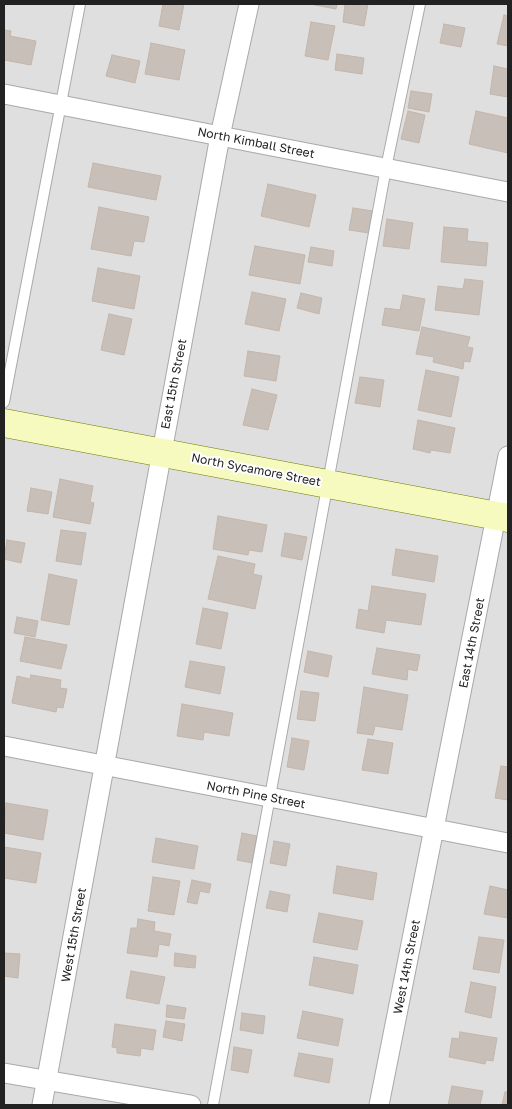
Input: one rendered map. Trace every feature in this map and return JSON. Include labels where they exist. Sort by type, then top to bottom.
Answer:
[{"type":"main road","name":"North Sycamore Street","points":[[4,423],[503,517]]},
{"type":"street","name":"East 15th Street","points":[[104,765],[220,136],[249,4]]},
{"type":"street","name":"North Kimball Street","points":[[4,94],[508,192]]},
{"type":"street","name":"East 14th Street","points":[[434,829],[503,517],[508,456]]},
{"type":"street","name":"North Pine Street","points":[[4,746],[508,843]]},
{"type":"street","name":"West 15th Street","points":[[42,1105],[104,765]]},
{"type":"street","name":"West 14th Street","points":[[379,1105],[434,829]]},
{"type":"street","points":[[4,1074],[191,1105]]},
{"type":"lane","points":[[4,402],[80,4]]},
{"type":"lane","points":[[212,1105],[326,484],[386,168],[420,4]]},
{"type":"shaded area","points":[[4,4],[508,4],[508,1105],[4,1105]]},
{"type":"building","points":[[163,4],[184,4],[179,30],[159,26]]},
{"type":"building","points":[[310,4],[337,4],[336,9]]},
{"type":"building","points":[[345,4],[368,4],[364,26],[343,22]]},
{"type":"building","points":[[504,15],[508,16],[508,46],[497,44]]},
{"type":"building","points":[[311,22],[335,26],[328,60],[305,56]]},
{"type":"building","points":[[444,24],[465,28],[461,47],[440,43]]},
{"type":"building","points":[[4,30],[11,31],[10,36],[36,41],[31,65],[4,60]]},
{"type":"building","points":[[151,43],[185,50],[179,80],[145,74]]},
{"type":"building","points":[[337,54],[364,58],[362,74],[335,70]]},
{"type":"building","points":[[112,55],[140,61],[135,83],[106,76]]},
{"type":"building","points":[[494,66],[508,69],[508,97],[490,94]]},
{"type":"building","points":[[411,91],[432,94],[429,112],[408,108]]},
{"type":"building","points":[[408,111],[425,115],[419,143],[401,139]]},
{"type":"building","points":[[476,111],[508,118],[508,153],[469,144]]},
{"type":"building","points":[[93,163],[161,176],[156,200],[88,187]]},
{"type":"building","points":[[268,184],[316,195],[309,227],[261,216]]},
{"type":"building","points":[[99,207],[149,217],[144,242],[134,241],[131,256],[91,249]]},
{"type":"building","points":[[353,208],[373,211],[369,233],[349,230]]},
{"type":"building","points":[[387,219],[413,223],[409,249],[383,246]]},
{"type":"building","points":[[444,227],[468,229],[467,241],[488,243],[486,266],[441,262]]},
{"type":"building","points":[[255,246],[305,255],[300,284],[249,275]]},
{"type":"building","points":[[311,247],[334,251],[332,266],[308,262]]},
{"type":"building","points":[[98,268],[140,276],[134,309],[92,301]]},
{"type":"building","points":[[465,279],[483,281],[479,315],[435,310],[438,286],[463,289]]},
{"type":"building","points":[[252,292],[286,299],[279,331],[245,324]]},
{"type":"building","points":[[301,293],[322,298],[319,314],[297,308]]},
{"type":"building","points":[[403,295],[425,299],[419,331],[382,325],[385,308],[400,310]]},
{"type":"building","points":[[109,314],[132,319],[124,355],[101,350]]},
{"type":"building","points":[[422,327],[470,337],[467,347],[473,348],[470,362],[464,361],[463,369],[433,362],[434,357],[416,354]]},
{"type":"building","points":[[248,351],[280,356],[276,381],[244,376]]},
{"type":"building","points":[[426,370],[459,377],[451,417],[418,410]]},
{"type":"building","points":[[360,377],[384,380],[380,407],[355,403]]},
{"type":"building","points":[[252,389],[277,395],[268,430],[243,425]]},
{"type":"building","points":[[418,420],[455,428],[450,453],[431,450],[430,453],[413,449]]},
{"type":"building","points":[[60,479],[93,486],[90,502],[94,503],[90,524],[53,517]]},
{"type":"building","points":[[31,488],[52,492],[48,514],[27,511]]},
{"type":"building","points":[[218,516],[267,525],[262,552],[249,550],[248,555],[213,549]]},
{"type":"building","points":[[61,530],[86,533],[81,565],[56,561]]},
{"type":"building","points":[[285,533],[307,537],[302,560],[281,556]]},
{"type":"building","points":[[7,540],[25,543],[21,563],[4,559]]},
{"type":"building","points":[[396,549],[438,556],[434,582],[392,575]]},
{"type":"building","points":[[218,556],[255,564],[253,574],[262,576],[255,609],[208,599]]},
{"type":"building","points":[[49,574],[77,580],[69,625],[41,620]]},
{"type":"building","points":[[372,586],[426,594],[421,625],[386,620],[384,633],[356,628],[359,609],[368,611]]},
{"type":"building","points":[[203,608],[228,613],[221,649],[196,644]]},
{"type":"building","points":[[17,617],[38,621],[35,637],[14,633]]},
{"type":"building","points":[[25,637],[67,645],[61,669],[20,661]]},
{"type":"building","points":[[377,648],[420,655],[417,671],[408,669],[407,680],[372,674]]},
{"type":"building","points":[[308,651],[332,656],[328,677],[304,672]]},
{"type":"building","points":[[190,661],[225,667],[220,694],[185,687]]},
{"type":"building","points":[[31,675],[61,680],[60,688],[67,689],[63,708],[57,707],[56,712],[12,703],[17,676],[30,679]]},
{"type":"building","points":[[364,687],[408,695],[402,730],[375,726],[373,735],[357,733]]},
{"type":"building","points":[[301,691],[319,693],[315,721],[297,719]]},
{"type":"building","points":[[182,704],[233,713],[229,736],[204,732],[203,740],[177,736]]},
{"type":"building","points":[[292,738],[309,741],[304,770],[287,767]]},
{"type":"building","points":[[368,739],[393,743],[388,774],[362,770]]},
{"type":"building","points":[[501,766],[508,767],[508,800],[495,798]]},
{"type":"building","points":[[6,803],[48,810],[43,840],[4,833]]},
{"type":"building","points":[[242,833],[257,836],[252,863],[237,860]]},
{"type":"building","points":[[156,838],[198,846],[194,869],[152,862]]},
{"type":"building","points":[[274,841],[290,844],[286,866],[270,863]]},
{"type":"building","points":[[4,847],[41,853],[36,883],[4,878]]},
{"type":"building","points":[[337,866],[377,873],[373,900],[333,893]]},
{"type":"building","points":[[153,877],[180,881],[174,915],[148,911]]},
{"type":"building","points":[[192,880],[211,884],[209,893],[200,891],[197,904],[187,902]]},
{"type":"building","points":[[490,886],[508,890],[508,918],[484,914]]},
{"type":"building","points":[[270,891],[290,895],[287,912],[266,908]]},
{"type":"building","points":[[319,913],[363,921],[357,950],[313,942]]},
{"type":"building","points":[[138,919],[155,922],[154,931],[171,934],[169,946],[159,944],[157,957],[127,953],[131,928],[137,928]]},
{"type":"building","points":[[479,937],[504,940],[499,973],[473,969]]},
{"type":"building","points":[[4,953],[20,954],[18,978],[4,976]]},
{"type":"building","points":[[175,953],[196,956],[195,968],[174,966]]},
{"type":"building","points":[[314,957],[358,965],[353,994],[309,985]]},
{"type":"building","points":[[131,971],[165,977],[159,1004],[126,998]]},
{"type":"building","points":[[471,982],[496,987],[491,1018],[465,1012]]},
{"type":"building","points":[[167,1005],[186,1008],[184,1019],[166,1017]]},
{"type":"building","points":[[303,1011],[343,1019],[338,1046],[297,1038]]},
{"type":"building","points":[[242,1013],[265,1016],[263,1034],[240,1030]]},
{"type":"building","points":[[166,1021],[185,1024],[182,1041],[163,1037]]},
{"type":"building","points":[[115,1024],[156,1030],[153,1050],[141,1048],[140,1056],[117,1053],[117,1048],[112,1047]]},
{"type":"building","points":[[460,1032],[497,1038],[493,1061],[486,1060],[485,1064],[449,1057],[452,1038],[459,1039]]},
{"type":"building","points":[[234,1047],[252,1050],[248,1073],[231,1070]]},
{"type":"building","points":[[299,1053],[333,1059],[329,1083],[294,1076]]},
{"type":"building","points":[[452,1086],[483,1091],[480,1105],[448,1105]]},
{"type":"building","points":[[505,1092],[508,1092],[508,1105],[502,1105]]}]
